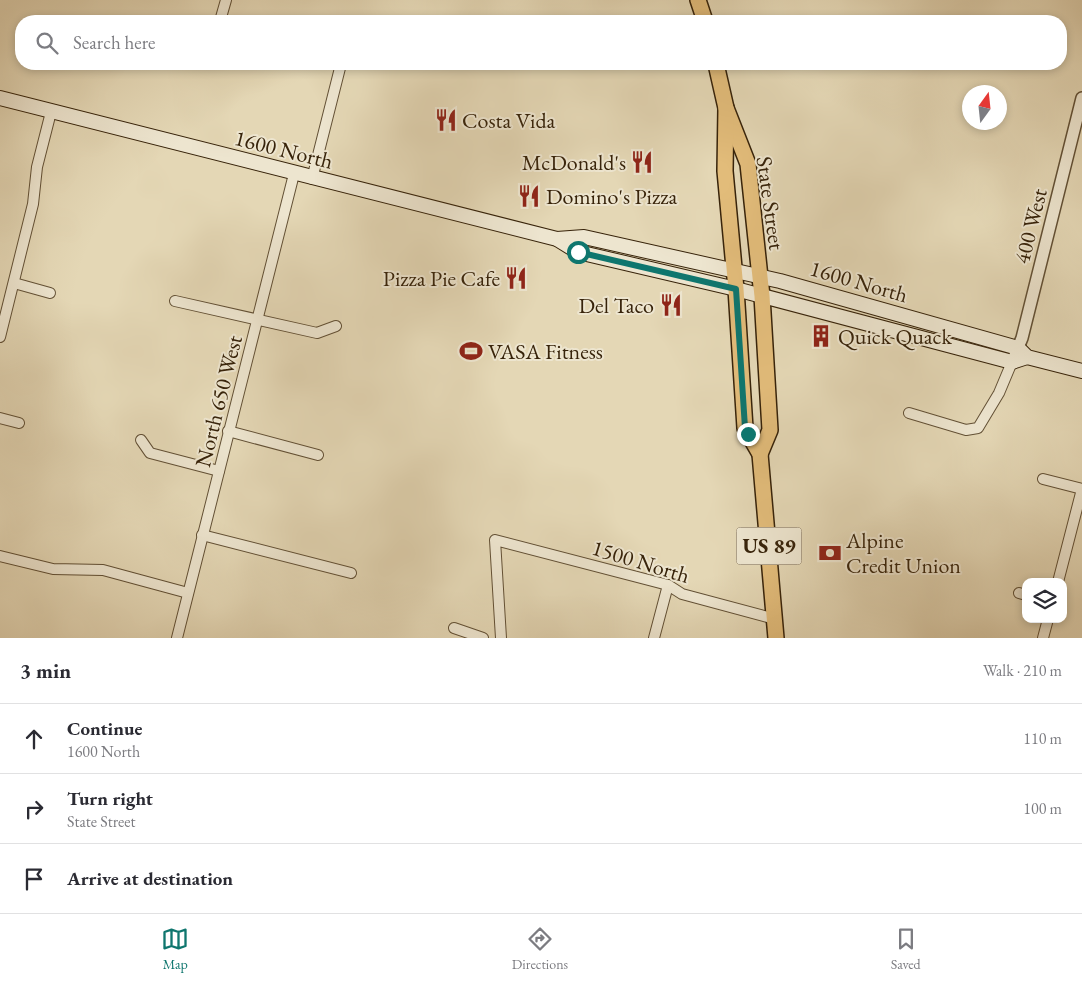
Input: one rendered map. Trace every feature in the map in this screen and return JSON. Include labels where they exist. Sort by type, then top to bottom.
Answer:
[{"type":"main road","points":[[698,0],[703,15]]},
{"type":"main road","name":"State Street","points":[[717,70],[726,108],[748,164],[762,296],[770,430],[760,454]]},
{"type":"main road","name":"1600 North","points":[[0,98],[312,179],[557,239],[578,252],[736,289],[1012,362]]},
{"type":"main road","name":"State Street","points":[[726,108],[725,171],[736,289],[745,428],[760,454],[776,638]]},
{"type":"main road","name":"1600 North","points":[[557,239],[584,236],[760,277],[1082,371]]},
{"type":"main road","points":[[1012,362],[1022,352]]},
{"type":"street","points":[[222,15],[226,0]]},
{"type":"street","points":[[312,179],[340,70]]},
{"type":"street","name":"400 West","points":[[1022,352],[1082,98]]},
{"type":"street","points":[[0,337],[14,283],[51,112]]},
{"type":"street","name":"North 650 West","points":[[177,638],[294,174]]},
{"type":"street","points":[[14,283],[50,293]]},
{"type":"street","points":[[175,301],[317,333],[336,326]]},
{"type":"street","points":[[909,413],[966,430],[978,428],[999,393],[1012,362]]},
{"type":"street","points":[[0,418],[19,423]]},
{"type":"street","points":[[228,431],[318,454]]},
{"type":"street","points":[[141,440],[150,453],[219,471]]},
{"type":"street","points":[[1043,479],[1082,489],[1059,578]]},
{"type":"street","points":[[202,535],[351,573]]},
{"type":"street","name":"1500 North","points":[[500,638],[495,540],[668,585],[682,594],[775,619]]},
{"type":"street","points":[[0,556],[52,569],[103,570],[188,593]]},
{"type":"street","points":[[654,638],[668,585]]},
{"type":"street","points":[[1044,638],[1047,623]]},
{"type":"street","points":[[454,628],[483,638]]},
{"type":"place","name":"Costa Vida","points":[[446,120]]},
{"type":"place","name":"McDonald's","points":[[642,162]]},
{"type":"place","name":"Domino's Pizza","points":[[529,196]]},
{"type":"place","name":"Pizza Pie Cafe","points":[[516,278]]},
{"type":"place","name":"Del Taco","points":[[671,305]]},
{"type":"place","name":"Quick Quack","points":[[821,336]]},
{"type":"place","name":"VASA Fitness","points":[[471,351]]},
{"type":"place","name":"Alpine Credit Union","points":[[830,553]]},
{"type":"route","points":[[578,252],[736,289],[745,428],[748,434]]}]
